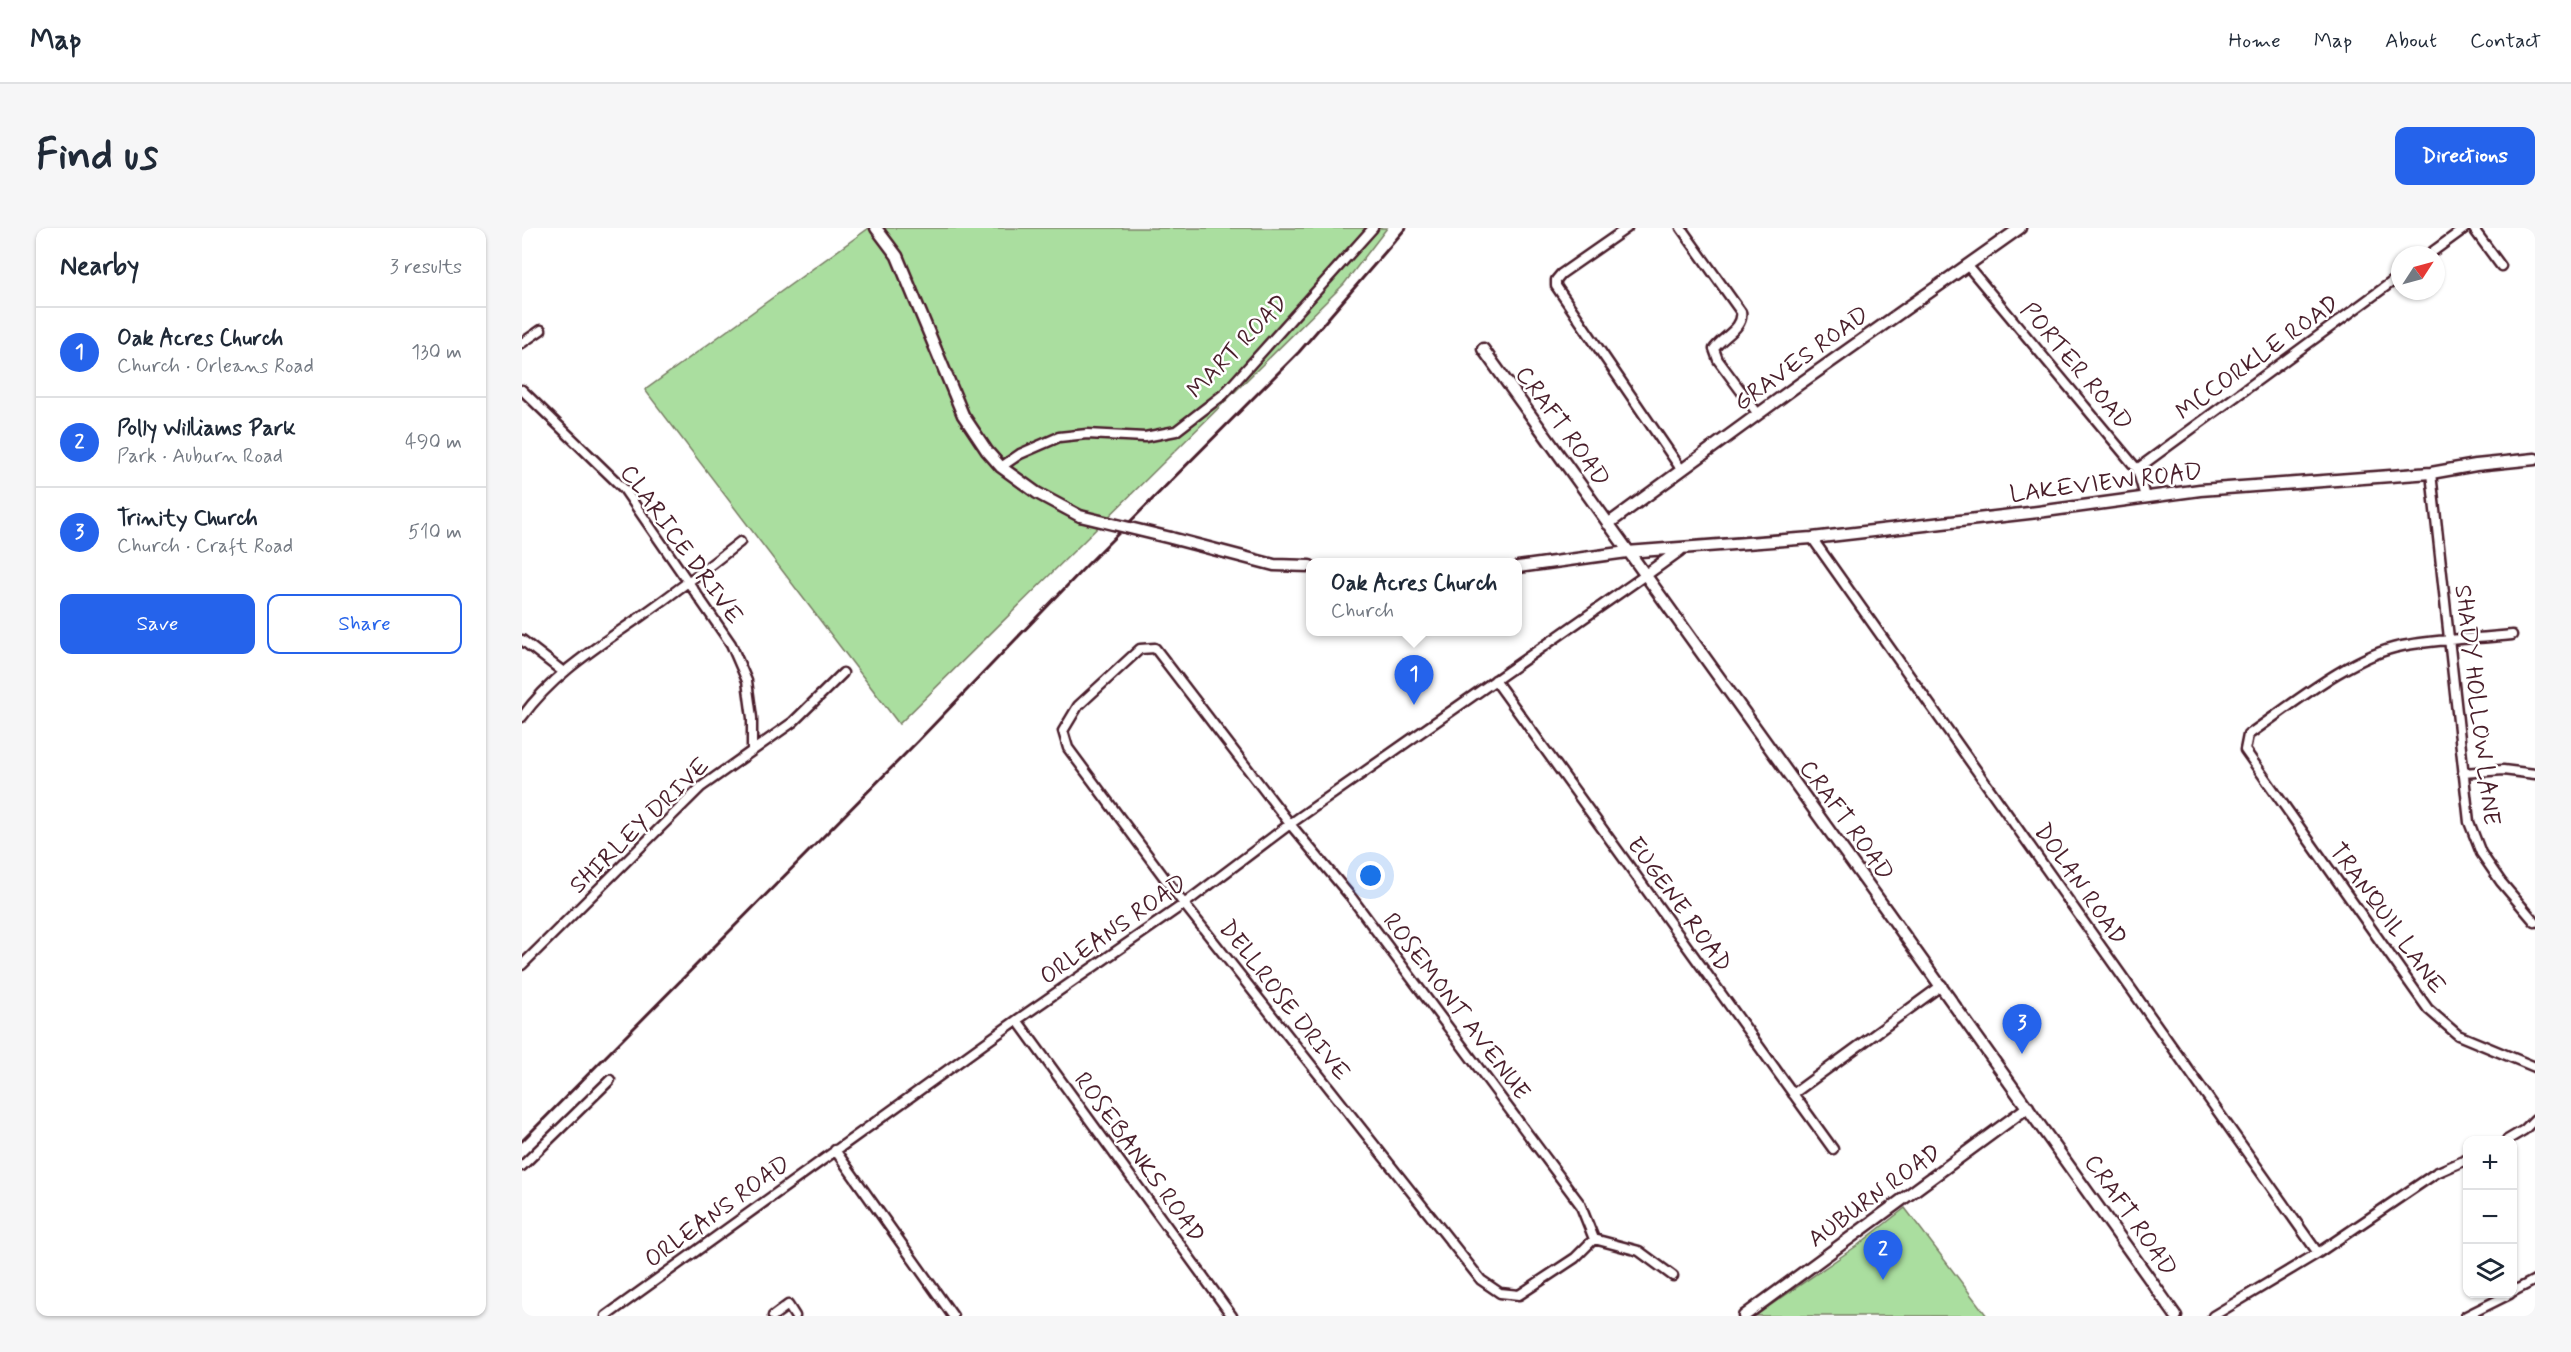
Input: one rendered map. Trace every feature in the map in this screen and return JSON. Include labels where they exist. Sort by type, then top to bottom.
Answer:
[{"type":"street","points":[[876,228],[897,256],[963,415],[1001,467],[1037,493],[1080,516],[1274,565],[1306,566]]},
{"type":"street","name":"MART ROAD","points":[[1001,467],[1020,454],[1059,437],[1087,434],[1145,437],[1176,431],[1224,394],[1373,228]]},
{"type":"street","points":[[1627,228],[1561,274],[1556,280],[1556,286],[1681,470]]},
{"type":"street","points":[[1681,228],[1741,312],[1743,320],[1740,325],[1721,340],[1714,349],[1718,360],[1758,414]]},
{"type":"street","name":"GRAVES ROAD","points":[[1608,524],[1758,414],[2020,228]]},
{"type":"street","points":[[2440,246],[2465,228]]},
{"type":"street","points":[[2473,228],[2501,266]]},
{"type":"street","name":"PORTER ROAD","points":[[1967,266],[2137,469],[2145,497]]},
{"type":"street","name":"MCCORKLE ROAD","points":[[2137,469],[2391,283]]},
{"type":"street","points":[[522,344],[541,330]]},
{"type":"street","name":"CRAFT ROAD","points":[[1483,349],[1644,576],[1942,985],[2176,1316]]},
{"type":"street","name":"CLARICE DRIVE","points":[[522,390],[624,489],[731,644],[747,681],[752,718],[752,751]]},
{"type":"street","name":"LAKEVIEW ROAD","points":[[1522,566],[1627,552],[1812,538],[2038,512],[2200,490],[2431,473],[2535,459]]},
{"type":"street","name":"SHADY HOLLOW LANE","points":[[2431,473],[2469,822],[2481,853],[2501,882],[2535,922]]},
{"type":"street","name":"DOLAN ROAD","points":[[1812,538],[2318,1253]]},
{"type":"street","points":[[522,717],[536,698],[562,672],[688,583],[740,542]]},
{"type":"street","points":[[1644,576],[1683,548]]},
{"type":"street","name":"ORLEANS ROAD","points":[[606,1316],[1017,1020],[1184,904],[1290,824],[1644,576]]},
{"type":"street","points":[[2449,641],[2512,635]]},
{"type":"street","points":[[522,640],[562,672]]},
{"type":"street","name":"TRANQUIL LANE","points":[[2449,641],[2401,646],[2354,665],[2328,679],[2248,735],[2244,750],[2428,1009],[2458,1035],[2535,1067]]},
{"type":"street","name":"ROSEMONT AVENUE","points":[[1155,648],[1290,824],[1351,897],[1580,1204],[1594,1239]]},
{"type":"street","name":"DELLROSE DRIVE","points":[[1155,648],[1140,649],[1078,706],[1063,731],[1068,748],[1184,904],[1480,1280],[1500,1293],[1519,1295],[1575,1258],[1594,1239]]},
{"type":"street","name":"SHIRLEY DRIVE","points":[[522,965],[693,795],[718,774],[793,722],[843,673]]},
{"type":"street","name":"EUGENE ROAD","points":[[1495,680],[1833,1149]]},
{"type":"street","points":[[2463,773],[2503,770],[2535,774]]},
{"type":"street","points":[[1792,1094],[1942,985]]},
{"type":"street","name":"ROSEBANKS ROAD","points":[[1017,1020],[1233,1316]]},
{"type":"street","points":[[522,1166],[610,1080]]},
{"type":"street","name":"AUBURN ROAD","points":[[1744,1316],[2028,1107]]},
{"type":"street","points":[[2514,1136],[2535,1119]]},
{"type":"street","points":[[835,1150],[953,1316]]},
{"type":"street","points":[[2213,1316],[2318,1253],[2436,1173],[2463,1161]]},
{"type":"street","points":[[1594,1239],[1639,1251],[1673,1276]]},
{"type":"street","points":[[2517,1290],[2535,1280]]},
{"type":"street","points":[[2466,1316],[2501,1298]]},
{"type":"street","points":[[773,1316],[788,1305],[795,1316]]},
{"type":"green space","points":[[869,228],[1387,228],[1344,284],[899,724],[645,390]]},
{"type":"green space","points":[[1905,1208],[1987,1316],[1755,1316],[1858,1245]]},
{"type":"railway","points":[[522,1141],[1299,352],[1406,228]]},
{"type":"place","name":"Oak Acres Church","points":[[1414,705]]},
{"type":"place","name":"Trinity Church","points":[[2022,1054]]},
{"type":"place","name":"Polly Williams Park","points":[[1883,1280]]}]
